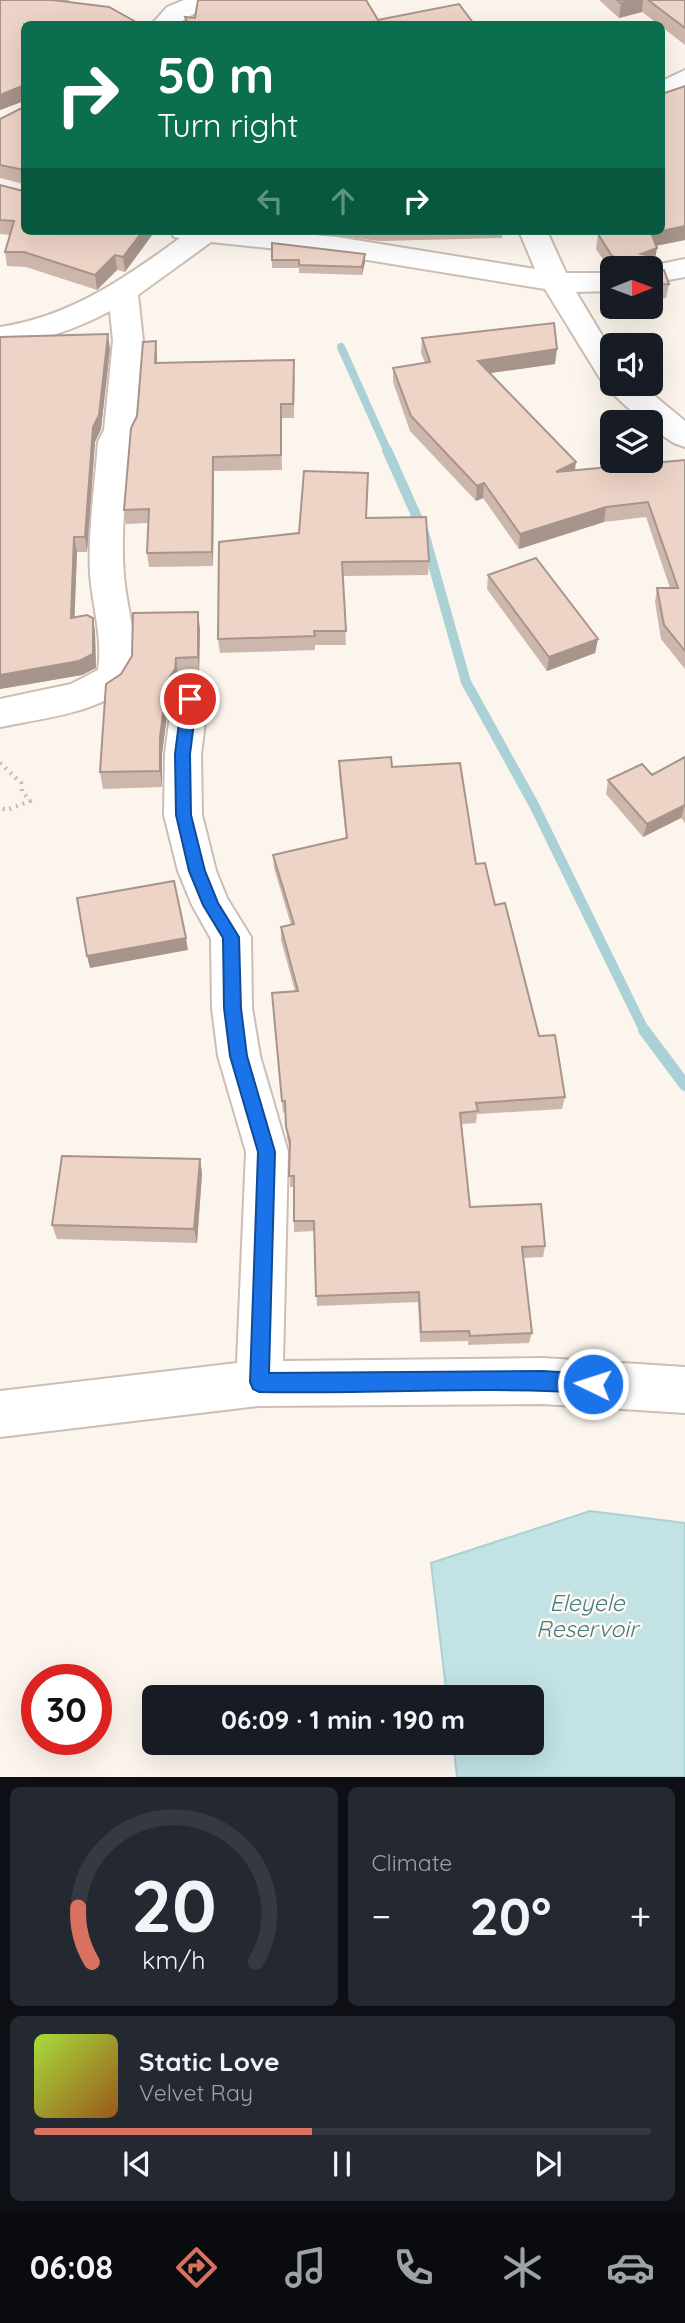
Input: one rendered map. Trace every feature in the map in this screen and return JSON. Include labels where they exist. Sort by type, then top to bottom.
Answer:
[{"type":"street","points":[[167,21],[175,11],[193,4],[219,0]]},
{"type":"street","points":[[665,89],[685,78]]},
{"type":"street","points":[[0,337],[59,324],[123,293],[191,235]]},
{"type":"street","points":[[225,235],[337,246],[554,281],[600,283]]},
{"type":"street","points":[[535,235],[554,281],[600,356]]},
{"type":"street","points":[[663,272],[685,268]]},
{"type":"street","points":[[0,713],[83,695],[111,680],[116,671],[117,648],[106,564],[114,442],[120,430],[128,341],[123,293]]},
{"type":"street","points":[[634,396],[657,417],[685,436]]},
{"type":"street","points":[[190,699],[183,754],[183,815],[197,871],[211,905],[231,937],[232,1008],[239,1056],[267,1152],[259,1382]]},
{"type":"street","points":[[0,1413],[259,1382],[339,1384],[543,1381],[685,1390]]},
{"type":"path","points":[[0,763],[21,783],[22,792],[30,801],[7,810],[0,808]]},
{"type":"water","name":"Eleyele Reservoir","points":[[590,1511],[685,1523],[685,1777],[457,1777],[454,1755],[544,1755],[544,1685],[446,1685],[431,1563]]},
{"type":"building","points":[[0,0],[52,0],[109,7],[134,21],[21,21],[21,86],[0,95]]},
{"type":"building","points":[[198,0],[366,0],[378,20],[459,4],[472,21],[187,21],[185,17],[195,18]]},
{"type":"building","points":[[648,0],[685,0],[685,28]]},
{"type":"building","points":[[685,86],[685,226],[665,230],[665,93]]},
{"type":"building","points":[[21,108],[21,169],[0,165],[0,119]]},
{"type":"building","points":[[0,185],[21,190],[21,235],[140,235],[123,257],[115,255],[95,275],[24,252],[5,252],[14,221],[0,220]]},
{"type":"building","points":[[599,235],[652,235],[657,248],[641,254],[651,256],[612,256]]},
{"type":"building","points":[[272,243],[365,254],[362,267],[299,265],[299,260],[272,260]]},
{"type":"building","points":[[663,270],[664,270],[669,284],[663,284]]},
{"type":"building","points":[[554,323],[557,349],[478,361],[576,462],[556,472],[600,468],[600,473],[663,473],[663,462],[685,460],[685,651],[664,625],[657,588],[678,588],[648,502],[606,507],[520,534],[484,483],[477,486],[411,416],[393,368],[430,362],[422,338]]},
{"type":"building","points":[[108,334],[99,415],[93,427],[85,537],[74,537],[71,618],[87,615],[93,618],[93,654],[79,661],[0,675],[0,337]]},
{"type":"building","points":[[156,341],[155,363],[294,360],[293,404],[281,404],[281,455],[213,457],[212,552],[147,553],[149,509],[124,510],[131,428],[137,416],[143,342]]},
{"type":"building","points":[[304,471],[368,473],[366,518],[426,517],[429,561],[342,562],[346,631],[314,631],[315,636],[218,639],[219,542],[299,533]]},
{"type":"building","points":[[536,558],[598,639],[549,657],[488,575]]},
{"type":"building","points":[[198,612],[198,657],[176,658],[175,669],[167,681],[160,737],[160,771],[100,772],[106,684],[121,674],[132,656],[133,613]]},
{"type":"building","points":[[391,757],[392,767],[460,763],[476,864],[485,863],[495,905],[505,903],[539,1036],[555,1035],[565,1097],[476,1103],[478,1111],[460,1113],[470,1207],[541,1204],[545,1246],[522,1247],[532,1333],[470,1336],[469,1331],[421,1332],[419,1292],[316,1296],[314,1221],[294,1221],[294,1176],[289,1176],[290,1141],[286,1127],[285,1101],[282,1101],[272,993],[298,991],[281,927],[294,924],[273,855],[347,838],[339,761]]},
{"type":"building","points":[[685,757],[685,805],[647,824],[608,780],[642,764],[652,775]]},
{"type":"building","points":[[174,881],[186,938],[87,956],[77,898]]},
{"type":"building","points":[[62,1156],[200,1159],[194,1229],[52,1225]]},
{"type":"waterway","points":[[341,347],[388,452]]},
{"type":"waterway","points":[[387,450],[424,533],[466,682],[534,805],[644,1030]]},
{"type":"waterway","points":[[644,1030],[685,1085]]},
{"type":"route","points":[[190,699],[183,754],[183,815],[197,871],[211,905],[231,937],[232,1008],[239,1056],[267,1152],[259,1382],[339,1384],[543,1381],[593,1384]]}]
